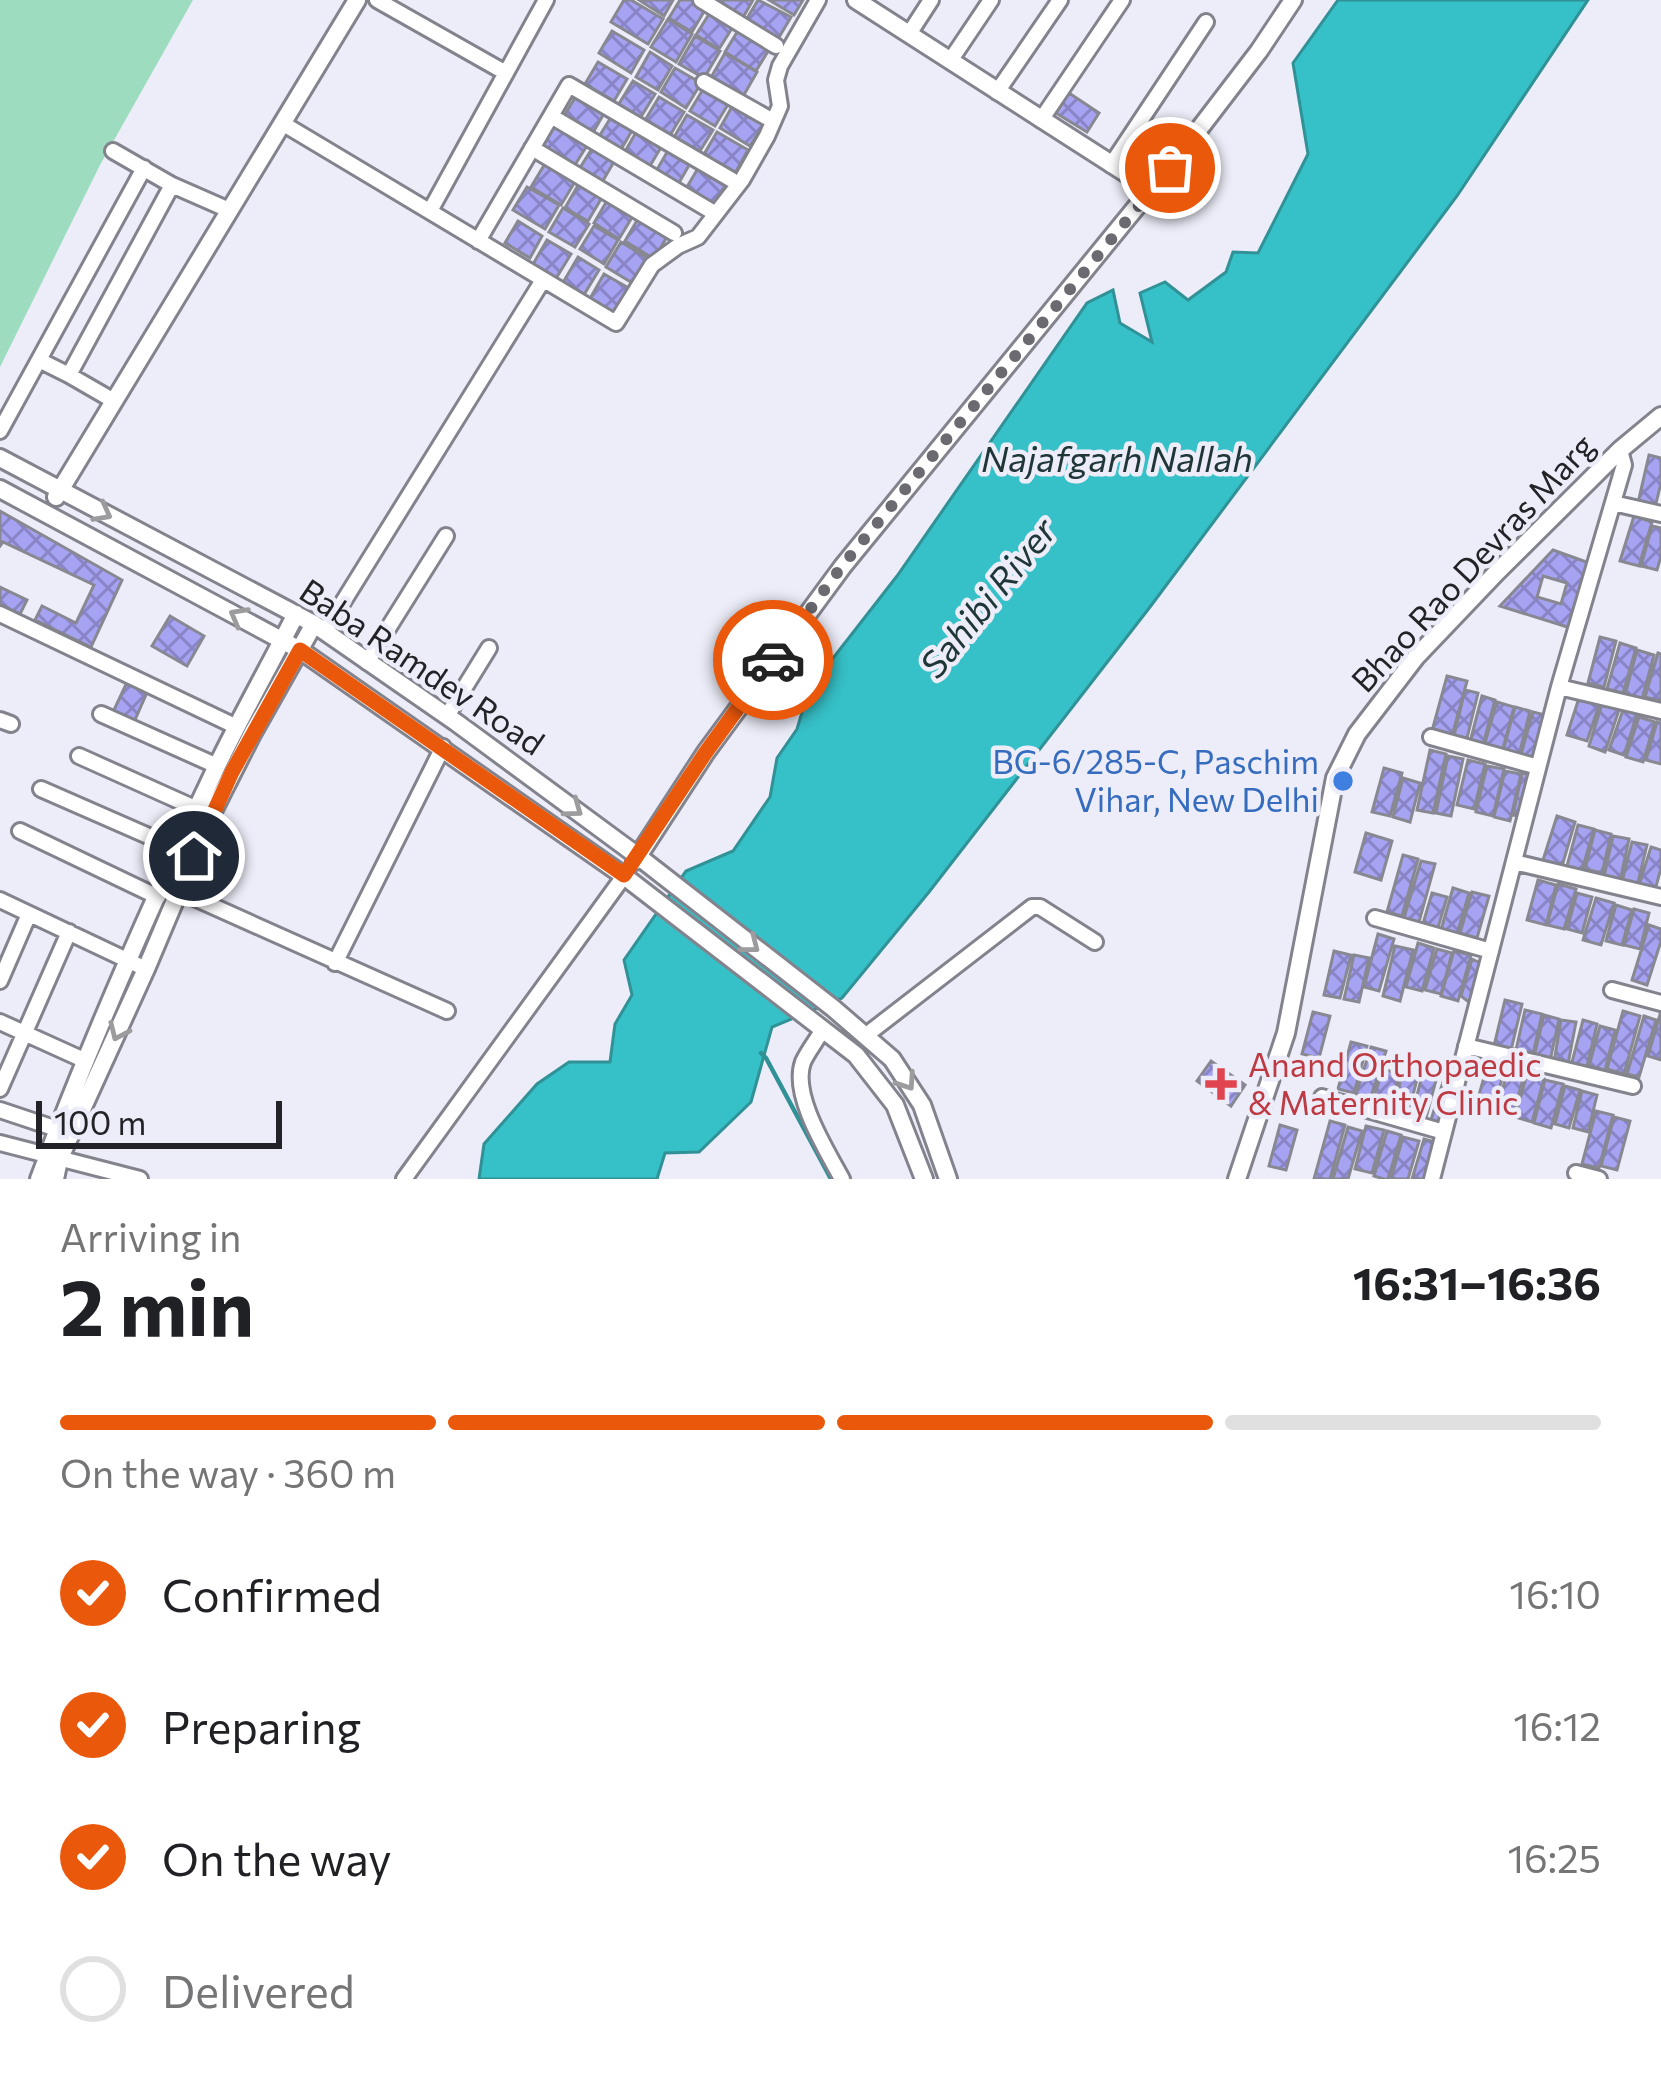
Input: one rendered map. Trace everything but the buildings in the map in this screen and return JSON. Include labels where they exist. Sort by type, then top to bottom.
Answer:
[{"type":"street","points":[[46,512],[357,0]]},
{"type":"street","points":[[377,0],[506,73]]},
{"type":"street","points":[[430,211],[546,0]]},
{"type":"street","points":[[701,0],[776,46]]},
{"type":"street","points":[[282,123],[616,323],[652,265],[706,230],[742,180],[780,106],[776,80],[780,66],[818,0]]},
{"type":"street","points":[[909,34],[931,0]]},
{"type":"street","points":[[950,61],[991,0]]},
{"type":"street","points":[[998,92],[1060,0]]},
{"type":"street","points":[[1041,120],[1122,0]]},
{"type":"street","points":[[404,1179],[842,566],[1152,190],[1294,0]]},
{"type":"street","points":[[858,1],[1152,190]]},
{"type":"street","points":[[1111,165],[1207,22]]},
{"type":"street","points":[[704,82],[773,121]]},
{"type":"street","points":[[478,241],[569,85],[732,180]]},
{"type":"street","points":[[551,116],[710,212]]},
{"type":"street","points":[[532,148],[674,233]]},
{"type":"street","points":[[113,151],[229,210]]},
{"type":"street","points":[[0,431],[144,168]]},
{"type":"street","points":[[69,375],[172,184]]},
{"type":"street","points":[[55,1179],[57,1129],[86,1061],[179,891],[232,772],[300,650],[320,628],[544,280]]},
{"type":"street","points":[[39,360],[114,401]]},
{"type":"street","name":"Bhao Rao Devras Marg","points":[[1237,1179],[1286,1033],[1335,778],[1357,734],[1416,658],[1620,450],[1661,416]]},
{"type":"street","points":[[1432,1179],[1559,687],[1624,465],[1620,450]]},
{"type":"street","name":"Baba Ramdev Road","points":[[0,458],[320,628],[639,856],[837,1012]]},
{"type":"street","points":[[0,489],[300,650],[624,875],[856,1055],[895,1105],[924,1179]]},
{"type":"street","points":[[1612,503],[1661,514]]},
{"type":"street","points":[[368,662],[446,536]]},
{"type":"street","points":[[0,614],[237,727]]},
{"type":"street","points":[[39,1179],[53,1158],[138,965],[178,849],[296,614]]},
{"type":"street","points":[[447,716],[489,648]]},
{"type":"street","points":[[1559,687],[1661,711]]},
{"type":"street","points":[[101,714],[218,766]]},
{"type":"street","points":[[1431,736],[1538,767]]},
{"type":"street","points":[[335,963],[442,747]]},
{"type":"street","points":[[80,756],[197,809]]},
{"type":"street","points":[[40,789],[178,849]]},
{"type":"street","points":[[20,831],[158,897]]},
{"type":"street","points":[[1514,862],[1661,897]]},
{"type":"street","points":[[179,891],[447,1011]]},
{"type":"street","points":[[0,900],[138,965]]},
{"type":"street","points":[[865,1036],[1031,907],[1095,942]]},
{"type":"street","points":[[0,980],[29,914]]},
{"type":"street","points":[[1375,918],[1491,951]]},
{"type":"street","points":[[0,1089],[68,932]]},
{"type":"street","points":[[1612,990],[1661,1003]]},
{"type":"street","points":[[842,1179],[814,1126],[801,1086],[802,1064],[821,1027],[837,1012],[892,1059],[922,1105],[948,1179]]},
{"type":"street","points":[[0,1022],[86,1061]]},
{"type":"street","points":[[1466,1046],[1633,1086]]},
{"type":"street","points":[[1322,1097],[1444,1132]]},
{"type":"street","points":[[0,1110],[57,1129]]},
{"type":"street","points":[[0,1143],[140,1179]]},
{"type":"street","points":[[1576,1173],[1599,1179]]},
{"type":"green space","points":[[0,0],[193,0],[100,165],[0,367]]},
{"type":"water","name":"Najafgarh Nallah","points":[[1338,0],[1588,0],[1457,196],[1150,607],[929,892],[842,998],[772,1027],[751,1102],[699,1152],[665,1153],[657,1179],[479,1179],[484,1144],[537,1084],[569,1062],[610,1062],[615,1024],[632,995],[624,960],[686,871],[733,851],[770,797],[777,758],[797,729],[809,689],[897,576],[1087,303],[1113,290],[1120,323],[1152,342],[1140,293],[1165,282],[1188,300],[1226,272],[1233,252],[1258,253],[1308,154],[1293,63]]},
{"type":"waterway","points":[[761,1053],[831,1179]]},
{"type":"way so far","points":[[773,660],[842,566],[1170,168]]},
{"type":"place","name":"BG-6/285-C, Paschim Vihar, New Delhi","points":[[1343,781]]},
{"type":"place","name":"Anand Orthopaedic & Maternity Clinic","points":[[1221,1084]]},
{"type":"route","points":[[194,856],[232,772],[300,650],[624,875],[773,660]]},
{"type":"water label","name":"Sahibi River","points":[[988,598]]}]
